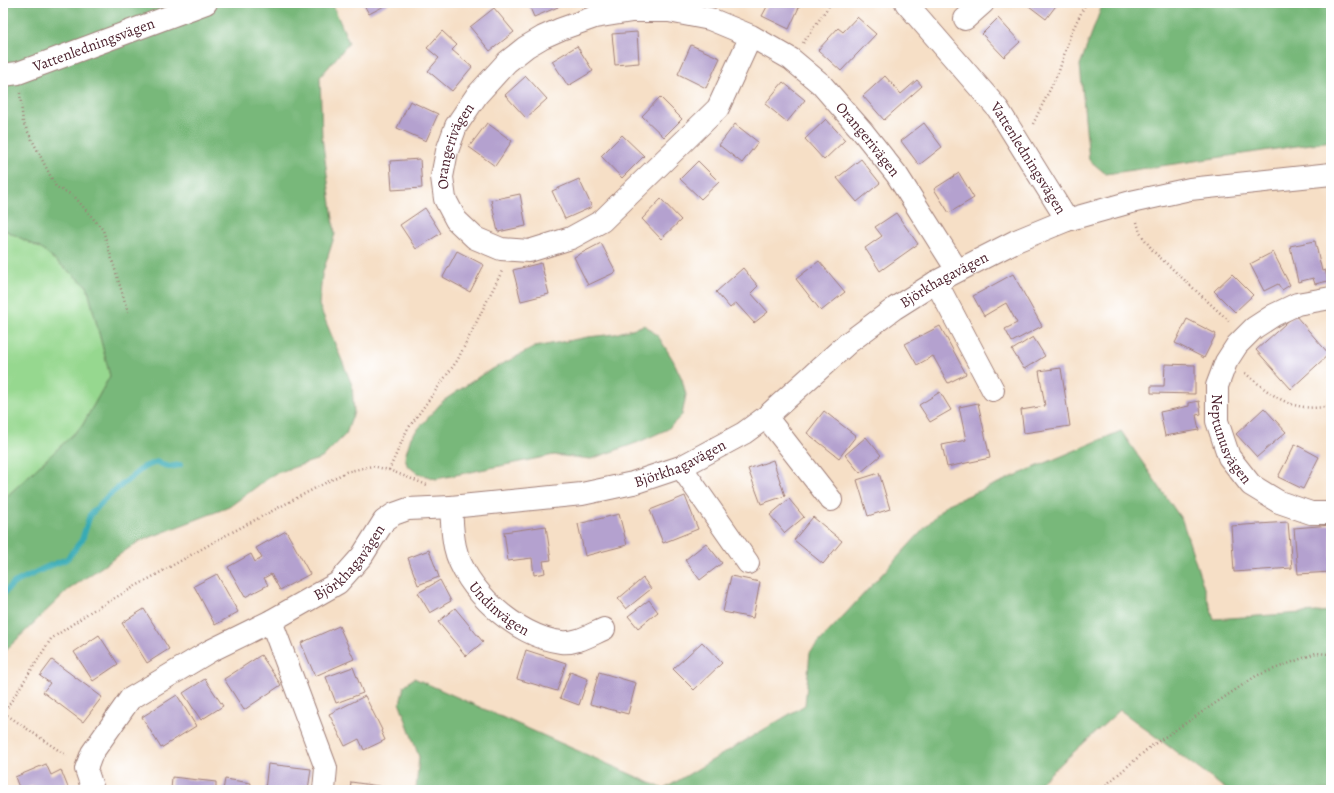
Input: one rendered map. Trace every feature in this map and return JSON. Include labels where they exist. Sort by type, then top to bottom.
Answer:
[{"type":"street","name":"Vattenledningsvägen","points":[[11,74],[206,3]]},
{"type":"street","name":"Vattenledningsvägen","points":[[906,3],[998,109],[1067,220],[1131,202],[1190,189],[1331,174]]},
{"type":"street","points":[[965,19],[983,3]]},
{"type":"street","name":"Orangerivägen","points":[[751,36],[718,108],[602,221],[571,238],[529,251],[501,249],[475,238],[456,220],[445,199],[442,176],[447,151],[456,126],[477,95],[507,62],[526,48],[561,29],[595,16],[632,11],[669,12],[710,19],[751,36],[791,59],[821,84],[863,132],[897,176],[957,270]]},
{"type":"street","name":"Björkhagavägen","points":[[86,769],[92,753],[130,699],[210,651],[271,621],[338,583],[362,556],[384,522],[394,514],[408,508],[451,507],[582,494],[633,483],[681,467],[744,433],[766,417],[848,343],[895,308],[957,270],[1016,241],[1067,220]]},
{"type":"street","points":[[936,282],[993,390]]},
{"type":"street","name":"Neptunusvägen","points":[[1331,298],[1297,304],[1274,314],[1254,328],[1237,345],[1228,358],[1217,386],[1217,421],[1229,456],[1251,485],[1279,502],[1311,513],[1331,513]]},
{"type":"street","points":[[766,417],[831,500]]},
{"type":"street","points":[[681,467],[748,562]]},
{"type":"street","name":"Undinvägen","points":[[451,507],[455,547],[465,572],[496,610],[515,624],[545,639],[562,642],[578,640],[604,629]]},
{"type":"street","points":[[271,621],[326,768],[324,790]]},
{"type":"street","points":[[86,769],[93,790]]},
{"type":"path","points":[[791,59],[831,3]]},
{"type":"path","points":[[1016,139],[1030,130],[1059,71],[1071,33],[1086,3]]},
{"type":"path","points":[[11,74],[23,122],[56,187],[74,196],[103,230],[128,312]]},
{"type":"path","points":[[1131,202],[1140,233],[1154,252],[1245,336]]},
{"type":"path","points":[[388,470],[407,430],[457,361],[513,250]]},
{"type":"path","points":[[1228,358],[1281,401],[1301,407],[1320,408],[1331,406]]},
{"type":"path","points":[[86,769],[3,713],[51,640],[90,612],[221,538],[346,472],[372,466],[388,470],[419,483],[431,486]]},
{"type":"path","points":[[1100,790],[1150,747],[1256,676],[1316,654],[1331,654]]},
{"type":"green space","points":[[3,3],[332,3],[349,43],[320,77],[322,137],[335,234],[322,275],[319,305],[352,385],[354,412],[346,434],[322,458],[274,474],[229,507],[138,542],[68,590],[9,647],[3,655],[3,500],[82,426],[110,376],[87,286],[40,248],[3,229]]},
{"type":"green space","points":[[1103,3],[1331,3],[1331,141],[1106,174],[1089,160],[1080,65]]},
{"type":"green space","points":[[3,229],[40,248],[87,286],[110,376],[82,426],[3,500]]},
{"type":"green space","points":[[645,325],[658,336],[673,360],[682,379],[686,395],[682,415],[668,429],[639,442],[591,459],[554,455],[436,479],[417,473],[407,465],[405,457],[411,437],[443,401],[483,374],[535,347],[588,337],[615,334]]},
{"type":"green space","points":[[1121,431],[1182,520],[1214,619],[1331,611],[1331,790],[1227,790],[1120,710],[1032,790],[416,790],[419,757],[400,704],[404,686],[414,678],[664,789],[805,705],[810,652],[946,505]]},
{"type":"building","points":[[363,3],[390,3],[369,14]]},
{"type":"building","points":[[528,3],[557,3],[558,7],[534,17]]},
{"type":"building","points":[[769,3],[801,3],[789,29],[762,16]]},
{"type":"building","points":[[1025,3],[1058,3],[1046,19]]},
{"type":"building","points":[[494,8],[514,32],[490,51],[470,27]]},
{"type":"building","points":[[857,17],[876,34],[841,71],[818,50],[838,28],[843,32]]},
{"type":"building","points":[[998,18],[1020,42],[1004,57],[982,34]]},
{"type":"building","points":[[442,31],[457,45],[452,50],[472,67],[452,91],[428,71],[439,58],[427,48]]},
{"type":"building","points":[[637,32],[639,63],[615,65],[612,34]]},
{"type":"building","points":[[691,45],[720,58],[706,88],[678,74]]},
{"type":"building","points":[[577,46],[593,71],[568,86],[552,61]]},
{"type":"building","points":[[526,76],[547,99],[526,118],[505,95]]},
{"type":"building","points":[[885,76],[901,94],[917,80],[922,86],[884,120],[863,96]]},
{"type":"building","points":[[783,82],[805,100],[787,122],[765,104]]},
{"type":"building","points":[[660,97],[682,119],[664,137],[642,116]]},
{"type":"building","points":[[410,101],[438,114],[426,141],[397,128]]},
{"type":"building","points":[[826,119],[845,140],[824,160],[805,139]]},
{"type":"building","points":[[487,123],[512,141],[495,166],[469,147]]},
{"type":"building","points":[[924,123],[942,147],[919,165],[901,141]]},
{"type":"building","points":[[735,124],[758,142],[742,163],[719,145]]},
{"type":"building","points":[[622,135],[644,156],[622,178],[601,156]]},
{"type":"building","points":[[420,159],[422,188],[392,190],[390,161]]},
{"type":"building","points":[[861,159],[880,183],[857,202],[837,178]]},
{"type":"building","points":[[698,161],[719,182],[701,199],[680,179]]},
{"type":"building","points":[[959,173],[974,198],[949,213],[934,189]]},
{"type":"building","points":[[579,179],[592,207],[565,219],[552,191]]},
{"type":"building","points":[[520,194],[526,226],[498,232],[491,200]]},
{"type":"building","points":[[661,199],[681,220],[661,239],[642,219]]},
{"type":"building","points":[[425,208],[441,233],[416,249],[400,225]]},
{"type":"building","points":[[896,213],[918,244],[880,271],[865,248],[882,236],[875,227]]},
{"type":"building","points":[[1315,241],[1322,271],[1325,270],[1328,281],[1315,284],[1313,278],[1298,282],[1290,246]]},
{"type":"building","points":[[601,243],[616,272],[588,285],[574,257]]},
{"type":"building","points":[[457,251],[484,265],[470,292],[443,277]]},
{"type":"building","points":[[1273,252],[1290,285],[1282,290],[1278,284],[1264,291],[1250,264]]},
{"type":"building","points":[[819,261],[845,292],[821,311],[796,279]]},
{"type":"building","points":[[541,263],[549,294],[521,301],[513,270]]},
{"type":"building","points":[[743,268],[758,286],[751,293],[768,312],[754,323],[736,303],[730,308],[716,292]]},
{"type":"building","points":[[1013,274],[1042,326],[1012,342],[1005,329],[1017,323],[1006,303],[984,316],[973,296]]},
{"type":"building","points":[[1232,274],[1253,295],[1235,312],[1214,291]]},
{"type":"building","points":[[1295,315],[1329,354],[1291,389],[1256,350]]},
{"type":"building","points":[[1187,319],[1216,334],[1204,358],[1175,343]]},
{"type":"building","points":[[940,326],[966,374],[948,383],[933,356],[917,365],[905,344]]},
{"type":"building","points":[[1033,337],[1045,356],[1024,369],[1012,350]]},
{"type":"building","points":[[1165,364],[1195,365],[1195,394],[1151,393],[1151,386],[1164,386]]},
{"type":"building","points":[[1061,368],[1070,426],[1024,433],[1021,410],[1045,406],[1039,371]]},
{"type":"building","points":[[940,392],[951,410],[930,422],[919,405]]},
{"type":"building","points":[[1199,401],[1201,414],[1196,415],[1199,430],[1165,436],[1160,412],[1189,406],[1189,403]]},
{"type":"building","points":[[978,403],[990,458],[947,467],[942,445],[966,440],[959,407]]},
{"type":"building","points":[[1264,408],[1286,432],[1257,457],[1236,434]]},
{"type":"building","points":[[824,411],[856,436],[839,458],[807,433]]},
{"type":"building","points":[[866,437],[881,455],[860,473],[845,455]]},
{"type":"building","points":[[1295,444],[1319,457],[1303,489],[1278,477]]},
{"type":"building","points":[[773,460],[785,496],[761,504],[748,469]]},
{"type":"building","points":[[879,473],[890,509],[868,516],[857,480]]},
{"type":"building","points":[[685,496],[698,529],[663,543],[650,510]]},
{"type":"building","points":[[789,499],[804,517],[785,533],[770,515]]},
{"type":"building","points":[[619,514],[627,545],[585,556],[578,524]]},
{"type":"building","points":[[813,517],[842,541],[823,564],[794,540]]},
{"type":"building","points":[[1288,522],[1292,568],[1234,572],[1231,526]]},
{"type":"building","points":[[1331,525],[1331,572],[1298,574],[1294,528]]},
{"type":"building","points":[[546,526],[551,560],[543,561],[545,573],[534,575],[532,558],[508,561],[504,532]]},
{"type":"building","points":[[286,531],[310,574],[280,590],[271,574],[264,578],[268,585],[245,597],[228,567],[251,554],[255,562],[262,558],[256,548]]},
{"type":"building","points":[[706,543],[722,563],[700,580],[685,560]]},
{"type":"building","points":[[429,550],[439,577],[418,585],[408,558]]},
{"type":"building","points":[[217,574],[238,612],[215,625],[194,586]]},
{"type":"building","points":[[731,576],[760,582],[753,618],[723,612]]},
{"type":"building","points":[[643,578],[651,589],[626,609],[618,599]]},
{"type":"building","points":[[440,580],[451,601],[430,613],[418,593]]},
{"type":"building","points":[[649,600],[658,612],[638,628],[628,616]]},
{"type":"building","points":[[455,608],[483,642],[466,656],[438,622]]},
{"type":"building","points":[[144,609],[169,649],[147,663],[122,623]]},
{"type":"building","points":[[339,626],[354,659],[315,676],[301,643]]},
{"type":"building","points":[[99,635],[118,664],[93,681],[74,652]]},
{"type":"building","points":[[702,642],[722,663],[694,690],[673,669]]},
{"type":"building","points":[[526,650],[566,663],[557,691],[517,679]]},
{"type":"building","points":[[261,655],[281,685],[244,710],[224,679]]},
{"type":"building","points":[[52,660],[102,697],[83,722],[43,692],[50,683],[40,676]]},
{"type":"building","points":[[353,667],[363,693],[336,703],[326,677]]},
{"type":"building","points":[[570,672],[588,679],[579,705],[560,698]]},
{"type":"building","points":[[599,672],[636,683],[628,714],[590,704]]},
{"type":"building","points":[[205,679],[223,706],[201,720],[183,693]]},
{"type":"building","points":[[177,695],[196,726],[161,748],[142,717]]},
{"type":"building","points":[[365,696],[382,730],[381,731],[385,740],[364,750],[359,739],[345,746],[329,714]]},
{"type":"building","points":[[46,764],[51,775],[61,770],[69,790],[36,790],[34,785],[20,790],[15,777]]},
{"type":"building","points":[[268,764],[311,769],[308,790],[265,790]]},
{"type":"building","points":[[172,777],[216,782],[216,790],[171,790]]},
{"type":"building","points":[[225,779],[251,783],[250,790],[223,790]]},
{"type":"building","points":[[351,782],[392,788],[392,790],[350,790]]},
{"type":"waterway","points":[[3,594],[14,583],[67,559],[82,540],[90,515],[108,496],[144,467],[157,462],[169,467],[180,465]]}]
